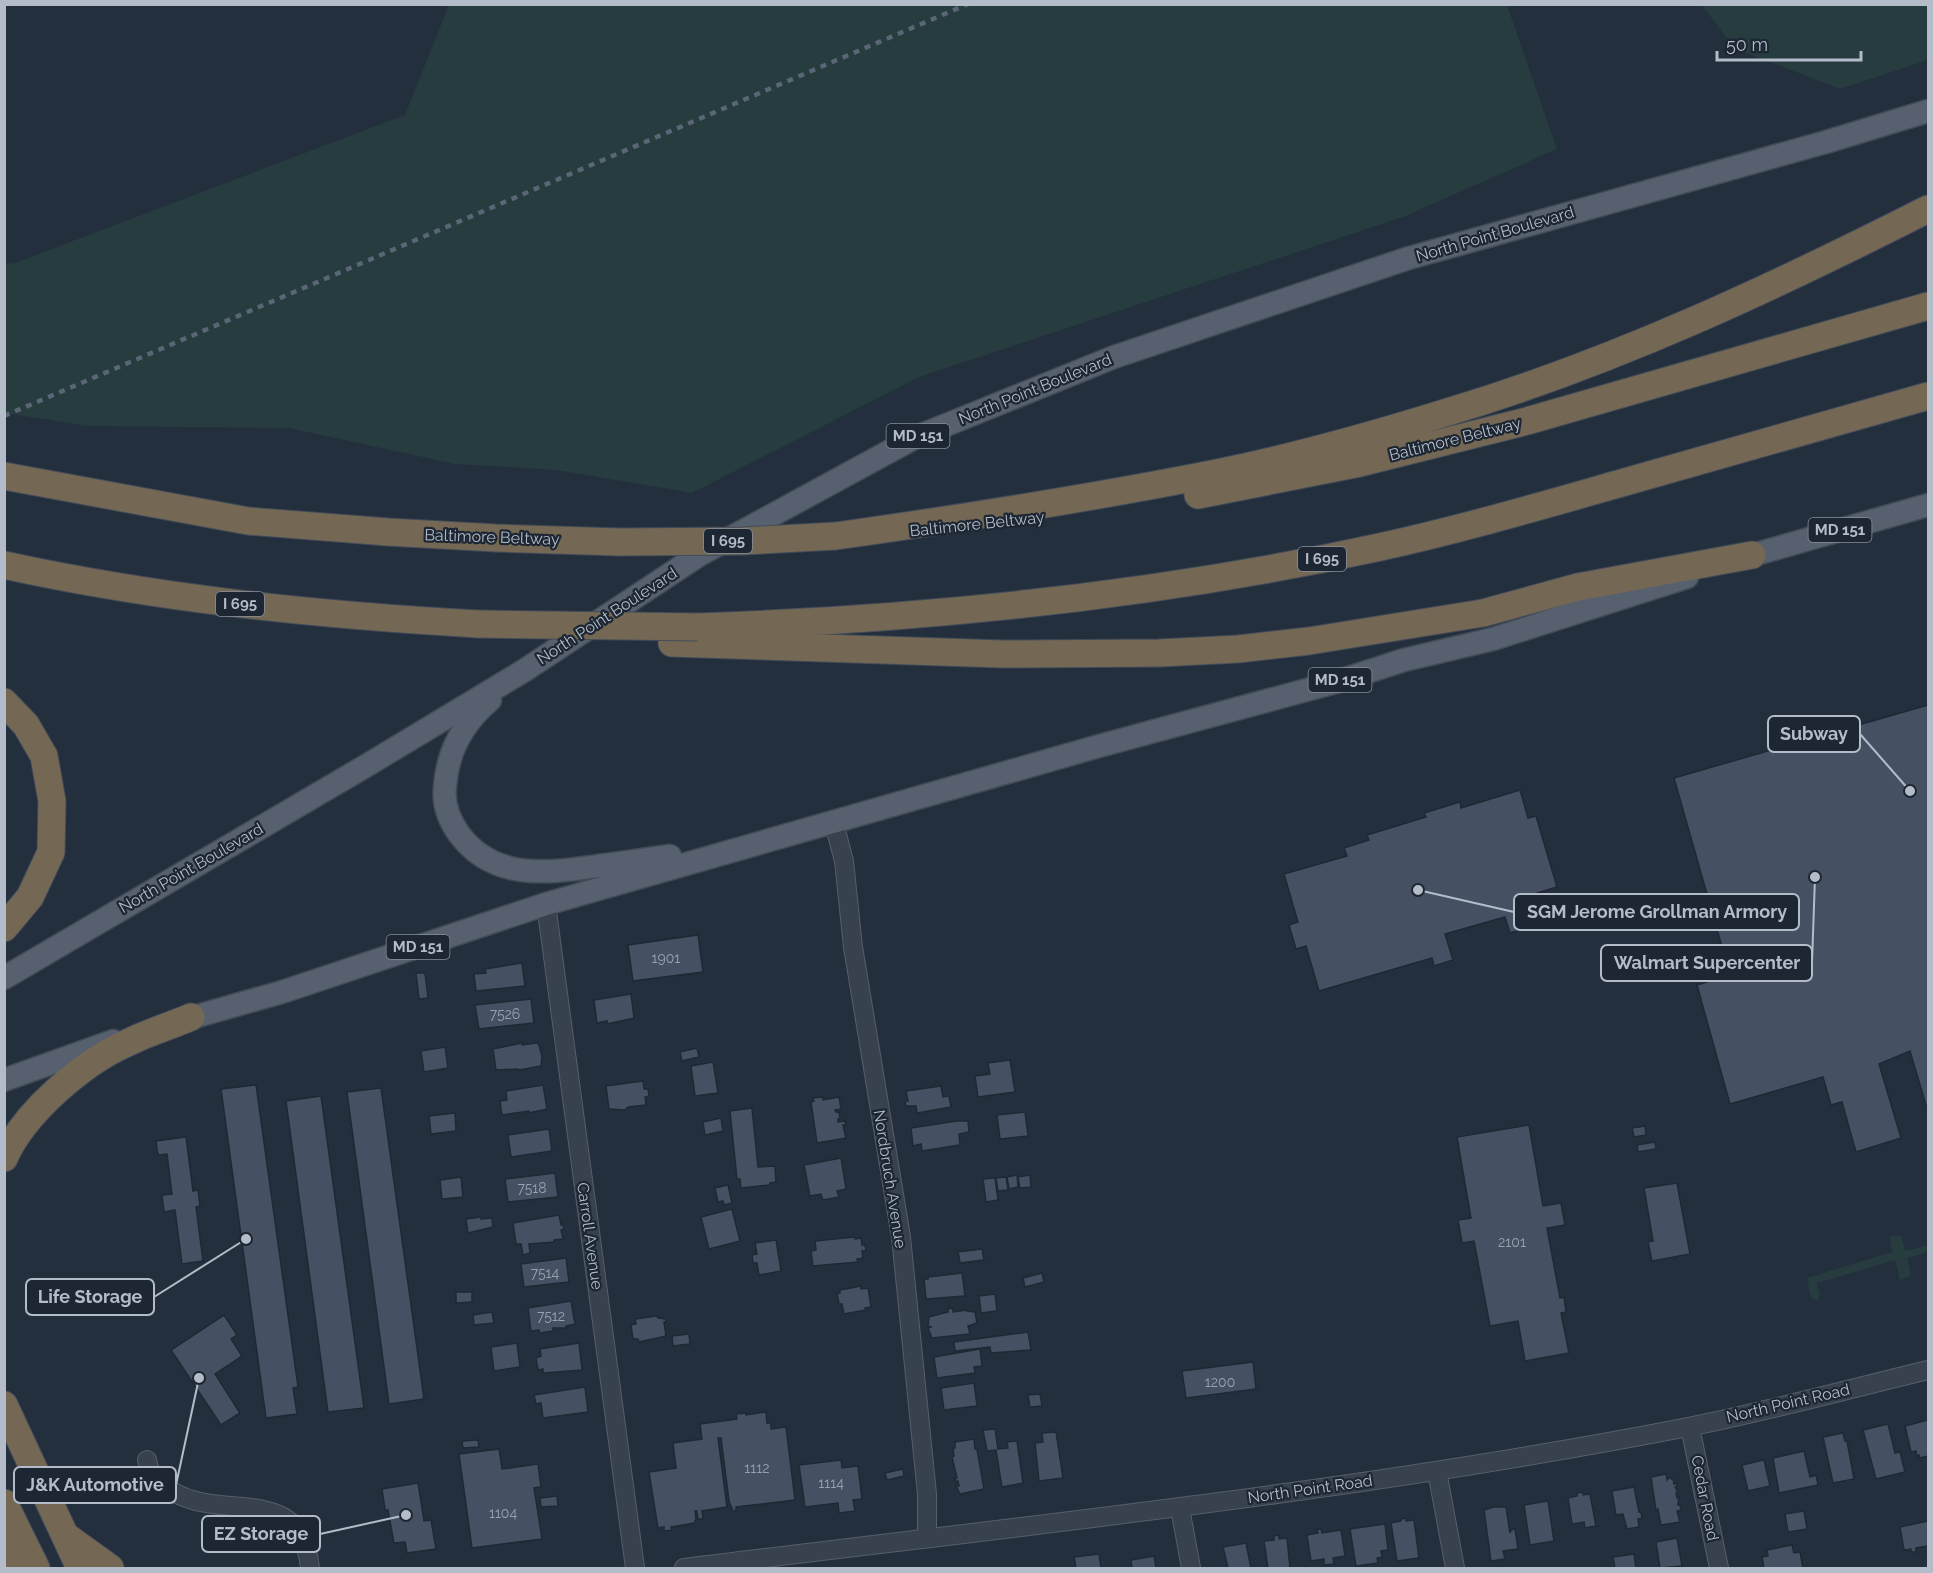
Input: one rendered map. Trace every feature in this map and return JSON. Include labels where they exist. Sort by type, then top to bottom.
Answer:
[{"type":"highway","points":[[836,536],[948,521],[1220,473],[1454,411],[1616,354],[1753,295],[1929,209]]},
{"type":"highway","name":"Baltimore Beltway","points":[[5,469],[248,521],[388,532],[619,542],[743,541],[948,528],[1084,513],[1223,491],[1360,463],[1527,421],[1929,306]]},
{"type":"highway","name":"I 695","points":[[4,565],[50,575],[227,602],[369,617],[478,624],[698,627],[814,623],[970,611],[1106,596],[1243,574],[1383,546],[1553,503],[1929,396]]},
{"type":"highway","points":[[5,469],[35,463],[100,479],[388,532]]},
{"type":"highway","points":[[478,624],[672,643],[1002,654],[1159,653],[1238,649],[1309,641],[1483,613],[1578,587],[1752,555]]},
{"type":"highway","points":[[4,702],[26,725],[44,756],[52,801],[51,852],[30,897],[4,928]]},
{"type":"highway","points":[[4,1158],[27,1123],[52,1094],[68,1080],[125,1044],[191,1017]]},
{"type":"highway","points":[[4,1384],[9,1415],[80,1569]]},
{"type":"highway","points":[[7,1510],[8,1569]]},
{"type":"highway","points":[[7,1510],[36,1569]]},
{"type":"highway","points":[[64,1534],[110,1569]]},
{"type":"main road","name":"North Point Boulevard","points":[[4,978],[525,670],[699,555],[914,438],[1114,357],[1409,258],[1826,142],[1929,111]]},
{"type":"main road","name":"MD 151","points":[[4,1080],[113,1042],[191,1017],[282,992],[546,904],[1099,746],[1336,682],[1404,660],[1493,639],[1752,555],[1929,505]]},
{"type":"main road","points":[[525,670],[474,713],[460,736],[446,773],[444,793],[447,810],[453,825],[476,851],[494,862],[513,869],[531,872],[585,868],[744,846]]},
{"type":"street","name":"Nordbruch Avenue","points":[[834,823],[844,861],[854,947],[901,1237],[927,1494],[927,1538]]},
{"type":"street","name":"Carroll Avenue","points":[[546,904],[635,1569]]},
{"type":"street","name":"North Point Road","points":[[684,1569],[927,1538],[1085,1521],[1437,1471],[1690,1427],[1929,1370]]},
{"type":"street","name":"Cedar Road","points":[[1690,1427],[1719,1569]]},
{"type":"street","points":[[147,1460],[148,1468],[157,1479],[172,1493],[187,1500],[203,1504],[259,1509],[284,1517],[303,1538],[308,1550],[310,1569]]},
{"type":"street","points":[[1437,1471],[1455,1569]]},
{"type":"street","points":[[1180,1508],[1191,1569]]},
{"type":"green space","points":[[449,5],[1507,5],[1557,149],[1403,217],[919,377],[692,493],[557,470],[455,464],[289,428],[88,426],[5,413],[5,264],[15,263],[405,115]]},
{"type":"green space","points":[[1702,5],[1928,5],[1928,60],[1840,89],[1734,48]]},
{"type":"green space","points":[[1901,1235],[1905,1251],[1928,1245],[1928,1252],[1907,1258],[1911,1276],[1900,1280],[1895,1260],[1817,1283],[1820,1296],[1817,1300],[1811,1298],[1807,1278],[1892,1252],[1890,1237]]},
{"type":"building","points":[[1928,705],[1928,1112],[1910,1051],[1879,1064],[1901,1138],[1856,1152],[1842,1102],[1831,1105],[1823,1077],[1730,1104],[1697,985],[1730,975],[1674,778]]},
{"type":"building","points":[[1520,790],[1528,818],[1536,816],[1557,887],[1537,893],[1545,922],[1510,933],[1505,917],[1445,934],[1453,960],[1434,966],[1432,958],[1319,991],[1306,946],[1296,949],[1289,925],[1298,922],[1284,874],[1347,856],[1344,848],[1369,840],[1367,835],[1426,817],[1424,813],[1460,802],[1461,808]]},
{"type":"building","points":[[698,935],[703,972],[633,981],[628,945]]},
{"type":"building","points":[[522,963],[525,986],[476,991],[474,974],[486,973],[485,969]]},
{"type":"building","points":[[416,973],[425,973],[428,998],[419,999]]},
{"type":"building","points":[[631,994],[634,1018],[607,1024],[607,1021],[597,1023],[594,1000]]},
{"type":"building","points":[[531,999],[534,1023],[479,1029],[475,1005]]},
{"type":"building","points":[[522,1043],[522,1045],[537,1043],[539,1045],[542,1056],[541,1066],[519,1070],[496,1070],[493,1049]]},
{"type":"building","points":[[445,1047],[448,1068],[424,1072],[421,1051]]},
{"type":"building","points":[[697,1048],[699,1057],[682,1061],[680,1052]]},
{"type":"building","points":[[1010,1060],[1015,1092],[978,1097],[975,1076],[990,1074],[988,1063]]},
{"type":"building","points":[[713,1062],[718,1093],[695,1096],[691,1066]]},
{"type":"building","points":[[643,1081],[644,1089],[648,1089],[649,1096],[645,1097],[646,1105],[628,1107],[625,1110],[609,1109],[606,1086]]},
{"type":"building","points":[[256,1085],[298,1387],[293,1388],[297,1414],[266,1418],[221,1089]]},
{"type":"building","points":[[543,1085],[547,1109],[502,1115],[500,1101],[507,1100],[506,1091]]},
{"type":"building","points":[[941,1086],[943,1097],[949,1096],[951,1107],[917,1113],[916,1106],[906,1106],[905,1102],[908,1101],[906,1091]]},
{"type":"building","points":[[381,1088],[424,1399],[389,1404],[347,1092]]},
{"type":"building","points":[[321,1096],[364,1408],[328,1412],[286,1101]]},
{"type":"building","points":[[822,1097],[823,1100],[839,1097],[841,1109],[835,1110],[839,1112],[838,1122],[845,1121],[846,1125],[843,1125],[846,1138],[817,1143],[811,1102],[814,1101],[813,1098]]},
{"type":"building","points":[[752,1108],[758,1167],[775,1166],[776,1182],[770,1185],[741,1188],[740,1179],[737,1179],[730,1111]]},
{"type":"building","points":[[1025,1112],[1028,1136],[1000,1139],[997,1115]]},
{"type":"building","points":[[455,1113],[456,1131],[431,1134],[429,1116]]},
{"type":"building","points":[[721,1118],[723,1131],[705,1135],[703,1122]]},
{"type":"building","points":[[968,1121],[969,1132],[959,1134],[960,1145],[922,1151],[921,1144],[913,1146],[911,1128]]},
{"type":"building","points":[[1529,1125],[1543,1206],[1561,1203],[1565,1225],[1547,1228],[1560,1298],[1564,1297],[1566,1312],[1561,1313],[1569,1353],[1525,1361],[1518,1321],[1490,1326],[1474,1241],[1462,1243],[1458,1220],[1471,1218],[1457,1137]]},
{"type":"building","points":[[1645,1126],[1646,1135],[1634,1137],[1632,1128]]},
{"type":"building","points":[[549,1129],[552,1151],[511,1157],[508,1135]]},
{"type":"building","points":[[186,1137],[193,1191],[198,1190],[200,1206],[196,1207],[203,1261],[182,1264],[175,1210],[164,1212],[162,1195],[172,1194],[167,1154],[158,1155],[156,1141]]},
{"type":"building","points":[[1655,1142],[1656,1149],[1638,1152],[1637,1145]]},
{"type":"building","points":[[841,1158],[846,1189],[837,1191],[839,1197],[823,1200],[821,1194],[810,1196],[804,1165]]},
{"type":"building","points":[[555,1173],[558,1197],[508,1202],[505,1179]]},
{"type":"building","points":[[1017,1175],[1018,1187],[1009,1189],[1007,1177]]},
{"type":"building","points":[[1030,1175],[1031,1187],[1020,1188],[1018,1177]]},
{"type":"building","points":[[461,1177],[463,1197],[442,1199],[440,1180]]},
{"type":"building","points":[[1006,1177],[1008,1190],[998,1191],[996,1178]]},
{"type":"building","points":[[995,1178],[998,1200],[986,1202],[983,1179]]},
{"type":"building","points":[[1677,1183],[1690,1254],[1652,1261],[1648,1242],[1653,1241],[1644,1188]]},
{"type":"building","points":[[728,1185],[732,1203],[724,1205],[723,1201],[718,1202],[715,1188]]},
{"type":"building","points":[[732,1209],[740,1241],[709,1249],[701,1217]]},
{"type":"building","points":[[559,1215],[564,1229],[561,1230],[563,1239],[529,1244],[530,1253],[523,1255],[521,1244],[516,1244],[513,1223]]},
{"type":"building","points":[[481,1217],[481,1219],[492,1218],[493,1227],[468,1233],[466,1219]]},
{"type":"building","points":[[854,1237],[855,1239],[861,1238],[866,1251],[862,1251],[863,1258],[857,1259],[858,1262],[813,1266],[811,1251],[816,1250],[815,1241]]},
{"type":"building","points":[[776,1240],[781,1271],[759,1275],[757,1263],[753,1263],[752,1255],[757,1254],[755,1243]]},
{"type":"building","points":[[982,1249],[984,1260],[960,1263],[958,1252]]},
{"type":"building","points":[[566,1258],[569,1282],[524,1287],[521,1264]]},
{"type":"building","points":[[962,1273],[965,1296],[926,1299],[924,1279]]},
{"type":"building","points":[[1042,1273],[1044,1282],[1025,1287],[1023,1278]]},
{"type":"building","points":[[861,1286],[861,1289],[868,1288],[871,1307],[844,1314],[837,1293],[840,1293],[840,1290]]},
{"type":"building","points":[[456,1292],[472,1292],[472,1302],[456,1303]]},
{"type":"building","points":[[995,1294],[997,1311],[981,1313],[979,1296]]},
{"type":"building","points":[[571,1301],[575,1324],[566,1326],[566,1328],[553,1328],[553,1331],[540,1333],[539,1330],[531,1331],[528,1308]]},
{"type":"building","points":[[953,1308],[953,1312],[967,1310],[975,1312],[977,1323],[968,1326],[970,1334],[932,1338],[928,1328],[931,1327],[928,1326],[929,1317],[948,1312],[948,1309]]},
{"type":"building","points":[[492,1312],[494,1323],[474,1325],[473,1315]]},
{"type":"building","points":[[224,1315],[237,1335],[231,1339],[242,1356],[215,1374],[240,1413],[221,1425],[171,1350]]},
{"type":"building","points":[[657,1316],[666,1319],[664,1322],[666,1336],[639,1342],[638,1339],[633,1339],[631,1325],[636,1324],[635,1319]]},
{"type":"building","points":[[1028,1332],[1031,1350],[991,1353],[990,1347],[955,1351],[954,1342]]},
{"type":"building","points":[[689,1334],[690,1344],[673,1346],[672,1336]]},
{"type":"building","points":[[517,1343],[520,1367],[494,1371],[491,1347]]},
{"type":"building","points":[[579,1343],[582,1370],[543,1373],[543,1369],[538,1370],[536,1358],[541,1356],[540,1349]]},
{"type":"building","points":[[980,1349],[982,1366],[974,1367],[975,1373],[937,1378],[934,1357]]},
{"type":"building","points":[[1253,1362],[1256,1389],[1186,1398],[1182,1371]]},
{"type":"building","points":[[974,1383],[977,1406],[944,1410],[941,1388]]},
{"type":"building","points":[[585,1387],[588,1412],[543,1418],[541,1403],[536,1404],[534,1395]]},
{"type":"building","points":[[1040,1394],[1042,1406],[1030,1407],[1028,1395]]},
{"type":"building","points":[[766,1412],[767,1423],[771,1423],[771,1429],[786,1427],[795,1500],[736,1507],[736,1511],[733,1511],[729,1501],[721,1438],[718,1438],[727,1507],[702,1511],[703,1519],[698,1519],[697,1511],[695,1511],[694,1523],[671,1527],[672,1530],[664,1531],[664,1527],[658,1528],[649,1472],[676,1468],[673,1443],[702,1439],[700,1424],[737,1419],[736,1414]]},
{"type":"building","points":[[1928,1420],[1928,1456],[1920,1458],[1916,1451],[1911,1452],[1905,1426]]},
{"type":"building","points":[[1888,1424],[1895,1453],[1900,1452],[1905,1472],[1876,1479],[1863,1430]]},
{"type":"building","points":[[995,1429],[998,1449],[1008,1448],[1007,1442],[1017,1441],[1023,1483],[1002,1487],[996,1450],[987,1451],[983,1430]]},
{"type":"building","points":[[1056,1432],[1063,1478],[1039,1481],[1035,1443],[1043,1442],[1042,1433]]},
{"type":"building","points":[[1843,1433],[1847,1441],[1854,1479],[1833,1483],[1823,1437]]},
{"type":"building","points":[[974,1439],[984,1489],[960,1494],[956,1486],[959,1486],[955,1478],[957,1478],[952,1457],[954,1456],[953,1448],[955,1448],[955,1442]]},
{"type":"building","points":[[478,1440],[479,1447],[463,1448],[462,1441]]},
{"type":"building","points":[[499,1449],[502,1469],[538,1464],[541,1487],[534,1488],[542,1539],[472,1548],[459,1454]]},
{"type":"building","points":[[1804,1451],[1810,1477],[1816,1475],[1818,1485],[1779,1493],[1773,1458]]},
{"type":"building","points":[[841,1460],[842,1468],[858,1466],[862,1499],[853,1500],[855,1511],[839,1513],[838,1503],[805,1507],[799,1465]]},
{"type":"building","points":[[1764,1460],[1770,1486],[1748,1491],[1742,1465]]},
{"type":"building","points":[[903,1469],[904,1476],[887,1480],[885,1473]]},
{"type":"building","points":[[1666,1474],[1667,1480],[1670,1477],[1674,1484],[1677,1483],[1675,1487],[1681,1510],[1677,1511],[1680,1522],[1661,1525],[1658,1509],[1656,1510],[1651,1477]]},
{"type":"building","points":[[418,1483],[424,1521],[431,1520],[436,1549],[407,1553],[405,1542],[394,1543],[382,1489]]},
{"type":"building","points":[[1634,1487],[1642,1518],[1638,1519],[1639,1527],[1627,1529],[1623,1514],[1616,1515],[1612,1491]]},
{"type":"building","points":[[1583,1492],[1583,1495],[1590,1494],[1596,1526],[1585,1528],[1584,1522],[1572,1524],[1568,1498]]},
{"type":"building","points":[[557,1496],[558,1506],[541,1507],[540,1498]]},
{"type":"building","points":[[1548,1501],[1554,1541],[1530,1545],[1524,1505]]},
{"type":"building","points":[[1506,1507],[1510,1533],[1515,1529],[1518,1549],[1503,1551],[1505,1559],[1491,1561],[1484,1510]]},
{"type":"building","points":[[1804,1511],[1807,1529],[1788,1532],[1785,1514]]},
{"type":"building","points":[[1406,1518],[1406,1521],[1414,1520],[1419,1558],[1397,1561],[1391,1523]]},
{"type":"building","points":[[1928,1521],[1928,1546],[1916,1548],[1916,1552],[1911,1552],[1911,1549],[1904,1550],[1900,1527]]},
{"type":"building","points":[[1385,1524],[1388,1550],[1381,1551],[1382,1557],[1377,1558],[1378,1563],[1356,1566],[1350,1529]]},
{"type":"building","points":[[1317,1529],[1321,1529],[1322,1533],[1341,1530],[1345,1556],[1333,1558],[1334,1564],[1324,1565],[1324,1559],[1311,1561],[1307,1535],[1318,1533]]},
{"type":"building","points":[[1279,1535],[1279,1539],[1287,1538],[1290,1568],[1268,1568],[1264,1541],[1274,1540],[1274,1536]]},
{"type":"building","points":[[1677,1538],[1682,1566],[1660,1568],[1656,1542]]},
{"type":"building","points":[[1246,1543],[1251,1568],[1228,1568],[1223,1547]]},
{"type":"building","points":[[1792,1545],[1794,1553],[1800,1552],[1803,1568],[1764,1568],[1762,1557],[1768,1556],[1767,1550]]},
{"type":"building","points":[[1099,1554],[1101,1568],[1076,1568],[1074,1557]]},
{"type":"building","points":[[1634,1554],[1636,1568],[1615,1568],[1613,1557]]},
{"type":"building","points":[[1154,1556],[1156,1568],[1132,1568],[1131,1560]]},
{"type":"railway","points":[[4,416],[968,4]]},
{"type":"place","name":"Subway","points":[[1910,791]]},
{"type":"place","name":"Walmart Supercenter","points":[[1815,877]]},
{"type":"place","name":"SGM Jerome Grollman Armory","points":[[1418,890]]},
{"type":"place","name":"Life Storage","points":[[246,1239]]},
{"type":"place","name":"J&K Automotive","points":[[199,1378]]},
{"type":"place","name":"EZ Storage","points":[[406,1515]]}]
